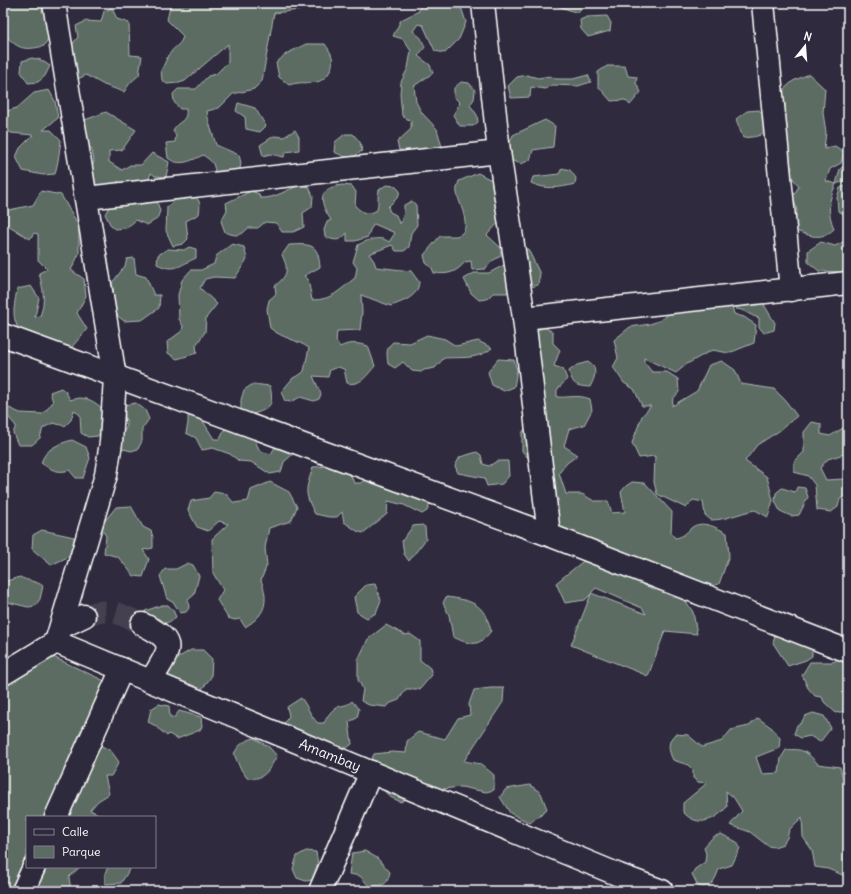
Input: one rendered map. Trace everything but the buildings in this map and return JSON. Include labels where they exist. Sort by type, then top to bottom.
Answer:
[{"type":"street","points":[[54,3],[115,376],[111,442],[106,475],[58,634]]},
{"type":"street","points":[[483,3],[499,152],[524,318],[550,535]]},
{"type":"street","points":[[763,3],[791,290]]},
{"type":"street","points":[[86,198],[499,152]]},
{"type":"street","points":[[524,318],[848,283]]},
{"type":"street","points":[[3,335],[550,535],[848,651]]},
{"type":"street","points":[[4,672],[84,616]]},
{"type":"street","points":[[142,624],[158,632],[167,642],[168,650],[152,682]]},
{"type":"street","name":"Amambay","points":[[58,634],[122,670],[371,772],[616,883],[662,891]]},
{"type":"street","points":[[56,816],[122,670]]},
{"type":"street","points":[[320,891],[371,772]]},
{"type":"street","points":[[23,891],[34,868]]},
{"type":"green space","points":[[3,3],[44,3],[42,11],[49,24],[50,32],[44,46],[31,48],[21,47],[3,33]]},
{"type":"green space","points":[[171,3],[300,3],[300,10],[274,13],[262,81],[254,89],[233,94],[219,108],[207,111],[209,124],[216,145],[239,155],[241,163],[240,169],[222,177],[215,172],[212,162],[203,155],[181,163],[172,161],[168,158],[166,143],[175,142],[176,136],[173,131],[175,127],[184,119],[186,114],[186,109],[180,109],[174,102],[173,94],[178,89],[196,89],[208,76],[216,74],[228,62],[228,44],[185,81],[167,84],[162,80],[161,70],[170,54],[180,43],[183,36],[167,20]]},
{"type":"green space","points":[[420,3],[460,4],[466,22],[459,39],[445,53],[435,51],[423,25],[418,24],[413,31],[421,38],[425,47],[418,56],[430,65],[433,73],[414,86],[416,102],[422,113],[437,129],[442,147],[427,153],[399,150],[397,142],[411,129],[411,121],[402,116],[400,94],[401,82],[408,68],[411,51],[403,39],[393,36],[401,20],[419,11]]},
{"type":"green space","points":[[559,3],[587,3],[578,13],[558,6]]},
{"type":"green space","points":[[112,8],[117,19],[129,23],[130,55],[142,56],[139,75],[130,83],[124,92],[104,85],[86,75],[76,80],[67,51],[78,37],[76,26],[86,21],[101,22],[104,11]]},
{"type":"green space","points":[[607,16],[611,23],[610,31],[588,37],[581,29],[580,20],[587,17]]},
{"type":"green space","points":[[306,44],[325,44],[332,58],[332,67],[325,78],[317,82],[289,85],[279,77],[276,63],[286,54]]},
{"type":"green space","points":[[32,58],[41,60],[50,66],[45,76],[38,82],[28,83],[21,72],[22,61]]},
{"type":"green space","points":[[607,66],[625,66],[628,76],[637,77],[636,83],[641,92],[630,105],[625,100],[611,101],[598,86],[598,72]]},
{"type":"green space","points":[[809,74],[825,89],[823,113],[826,132],[824,149],[835,146],[844,152],[841,163],[830,169],[826,181],[836,184],[829,206],[834,229],[829,233],[819,236],[809,235],[793,230],[797,211],[793,196],[799,186],[790,175],[792,168],[786,154],[786,131],[780,119],[785,109],[782,91],[793,81]]},
{"type":"green space","points":[[527,75],[538,78],[550,76],[556,79],[573,79],[588,75],[591,82],[578,86],[552,85],[546,89],[531,87],[530,97],[511,98],[508,86],[517,77]]},
{"type":"green space","points":[[461,82],[469,83],[475,90],[474,99],[470,105],[477,115],[478,122],[473,126],[460,126],[453,115],[460,103],[454,97],[454,88]]},
{"type":"green space","points":[[49,90],[55,101],[58,118],[43,130],[51,130],[61,140],[55,174],[43,175],[23,171],[16,157],[20,148],[33,135],[11,133],[3,127],[3,112],[17,108],[34,93]]},
{"type":"green space","points":[[238,103],[255,108],[266,126],[260,132],[246,129],[245,117],[236,111]]},
{"type":"green space","points":[[759,110],[768,121],[765,131],[760,135],[743,138],[736,119],[747,111]]},
{"type":"green space","points":[[106,112],[136,130],[122,150],[109,151],[109,162],[122,170],[130,165],[141,165],[152,153],[169,162],[166,177],[155,176],[151,173],[148,182],[120,184],[118,181],[113,187],[94,185],[91,171],[94,161],[92,150],[84,138],[85,120]]},
{"type":"green space","points":[[545,120],[555,126],[553,147],[533,150],[530,160],[521,164],[503,157],[513,135]]},
{"type":"green space","points":[[295,130],[299,137],[299,150],[286,152],[284,157],[270,154],[263,156],[260,145],[274,136],[284,137]]},
{"type":"green space","points":[[345,134],[353,134],[360,142],[362,151],[351,157],[342,156],[334,152],[335,142]]},
{"type":"green space","points":[[848,163],[848,180],[836,184],[840,169]]},
{"type":"green space","points":[[562,168],[570,170],[576,178],[575,184],[553,188],[542,187],[531,183],[533,177],[559,174]]},
{"type":"green space","points":[[478,173],[501,185],[500,221],[487,235],[501,248],[501,256],[492,261],[485,269],[472,270],[471,261],[465,262],[455,271],[443,274],[434,273],[432,268],[426,263],[424,255],[440,236],[456,236],[462,233],[465,224],[457,193],[457,187],[459,181]]},
{"type":"green space","points":[[301,185],[309,187],[313,196],[312,207],[303,213],[304,227],[293,232],[282,232],[276,223],[265,222],[258,228],[248,228],[243,233],[238,235],[225,232],[221,221],[227,210],[226,203],[251,191],[259,194],[260,198],[266,198]]},
{"type":"green space","points":[[342,185],[352,186],[356,192],[355,206],[365,213],[374,212],[377,210],[379,190],[386,185],[395,186],[400,191],[398,197],[388,207],[390,212],[396,215],[399,223],[401,223],[404,205],[412,201],[416,205],[417,225],[411,233],[409,247],[404,251],[396,251],[392,245],[369,254],[376,267],[411,271],[419,282],[418,287],[410,298],[391,306],[361,295],[362,312],[360,330],[337,331],[336,341],[340,347],[347,344],[361,344],[368,346],[375,366],[363,379],[352,384],[347,383],[344,369],[338,367],[330,370],[328,377],[313,376],[321,394],[319,399],[314,401],[300,397],[291,402],[285,401],[281,392],[293,378],[304,371],[309,348],[275,332],[270,328],[267,309],[269,300],[276,294],[275,286],[283,279],[286,272],[286,265],[282,255],[289,245],[308,245],[315,249],[320,267],[304,276],[308,279],[312,300],[319,300],[335,294],[355,278],[357,268],[353,262],[358,245],[365,241],[378,239],[389,242],[395,233],[374,224],[368,237],[355,241],[347,241],[347,233],[342,238],[337,240],[325,236],[324,230],[327,222],[331,220],[324,207],[324,193],[328,189]]},
{"type":"green space","points":[[848,185],[848,216],[838,211],[837,198],[840,188]]},
{"type":"green space","points":[[41,191],[61,195],[79,226],[79,254],[71,270],[84,279],[86,296],[77,313],[87,329],[71,348],[50,345],[40,335],[24,339],[14,315],[17,289],[31,286],[39,298],[35,317],[40,316],[43,305],[43,289],[39,273],[47,269],[38,260],[38,234],[34,233],[30,239],[3,222],[9,210],[33,205]]},
{"type":"green space","points":[[189,192],[199,201],[199,214],[186,221],[188,239],[183,244],[173,246],[166,231],[167,207],[179,196]]},
{"type":"green space","points":[[156,198],[160,211],[157,219],[147,225],[136,220],[126,228],[115,229],[111,226],[105,214],[110,205]]},
{"type":"green space","points":[[847,240],[848,267],[845,267],[843,272],[819,271],[808,262],[808,251],[821,242],[835,246]]},
{"type":"green space","points":[[232,244],[244,247],[247,259],[235,278],[214,277],[205,279],[200,288],[217,304],[206,318],[205,332],[196,345],[197,353],[177,359],[168,353],[167,342],[182,331],[183,326],[179,319],[178,295],[182,280],[191,270],[201,270],[214,264],[216,256]]},
{"type":"green space","points":[[189,247],[196,249],[196,258],[173,268],[163,267],[157,264],[158,255],[168,249],[184,250]]},
{"type":"green space","points":[[528,249],[540,274],[538,285],[531,287],[521,284],[518,250]]},
{"type":"green space","points":[[134,258],[136,274],[146,277],[154,295],[160,295],[159,308],[142,320],[124,321],[117,315],[111,306],[113,295],[112,283],[125,266],[127,259]]},
{"type":"green space","points":[[504,265],[512,287],[507,293],[493,293],[487,299],[479,300],[471,293],[464,279],[474,273],[489,273]]},
{"type":"green space","points":[[760,298],[775,323],[774,330],[764,333],[759,327],[759,318],[742,310],[736,309],[736,300]]},
{"type":"green space","points":[[731,302],[734,314],[744,317],[756,325],[754,343],[729,353],[712,350],[687,364],[676,373],[644,358],[644,362],[652,372],[667,372],[678,379],[679,392],[673,399],[672,406],[697,391],[709,365],[722,361],[735,370],[741,384],[774,389],[785,400],[797,416],[779,431],[757,445],[745,461],[767,477],[773,500],[768,517],[755,510],[722,519],[711,520],[705,515],[703,502],[693,500],[686,508],[657,494],[654,482],[655,456],[639,458],[632,443],[642,416],[651,406],[642,406],[634,389],[624,383],[613,367],[618,358],[614,340],[630,327],[650,324],[661,320],[674,310]]},
{"type":"green space","points":[[544,327],[553,332],[553,343],[560,350],[554,366],[563,369],[567,379],[557,390],[557,397],[577,396],[590,399],[592,410],[584,425],[569,429],[564,446],[578,455],[567,463],[559,473],[566,494],[582,494],[594,501],[608,501],[612,513],[625,512],[621,492],[632,482],[645,483],[672,512],[671,533],[675,538],[682,536],[695,525],[700,524],[709,525],[727,533],[729,556],[719,584],[701,588],[683,597],[693,612],[697,634],[665,631],[648,676],[571,645],[591,594],[585,600],[565,603],[556,583],[592,554],[580,542],[575,530],[561,534],[552,506],[559,500],[550,498],[537,463],[529,459],[522,451],[522,433],[527,426],[528,335]],"holes":[[[596,588],[642,608],[646,614],[591,593]]]},
{"type":"green space","points":[[427,335],[445,339],[456,346],[478,341],[492,348],[487,352],[475,356],[463,358],[444,358],[435,368],[421,372],[412,371],[403,362],[395,368],[388,364],[387,355],[390,344],[393,342],[410,343]]},
{"type":"green space","points":[[498,359],[514,360],[517,370],[514,387],[504,391],[492,385],[488,372]]},
{"type":"green space","points":[[588,362],[594,367],[595,370],[593,382],[590,387],[575,384],[569,371],[577,365]]},
{"type":"green space","points":[[253,384],[270,386],[272,397],[270,405],[267,408],[253,414],[241,410],[241,400],[244,390]]},
{"type":"green space","points":[[61,388],[66,392],[70,400],[76,398],[87,399],[96,403],[108,414],[106,424],[98,436],[88,437],[81,433],[80,415],[74,410],[71,420],[65,426],[53,423],[43,428],[40,438],[32,445],[18,445],[13,433],[16,426],[5,413],[7,407],[20,413],[43,414],[53,402],[50,392]]},
{"type":"green space","points":[[136,403],[145,410],[149,419],[142,429],[142,441],[138,449],[131,451],[120,448],[121,436],[127,426],[123,405]]},
{"type":"green space","points":[[188,415],[199,415],[214,439],[220,439],[228,423],[259,434],[256,443],[260,451],[271,454],[277,444],[292,447],[293,454],[284,462],[281,472],[270,474],[251,462],[239,461],[230,454],[213,448],[202,450],[196,438],[186,433]]},
{"type":"green space","points":[[812,422],[821,424],[821,434],[830,436],[848,425],[848,458],[844,454],[828,459],[820,468],[826,480],[844,479],[848,484],[848,494],[840,499],[838,507],[831,512],[817,510],[815,485],[808,476],[794,472],[794,462],[804,452],[804,432]]},
{"type":"green space","points":[[72,440],[86,447],[90,458],[83,478],[76,478],[69,470],[58,471],[41,463],[46,454],[53,448]]},
{"type":"green space","points":[[477,452],[481,455],[483,464],[489,466],[497,461],[508,461],[509,476],[502,484],[487,486],[484,478],[458,473],[455,466],[460,457]]},
{"type":"green space","points":[[331,466],[346,471],[351,476],[354,483],[361,483],[367,479],[379,484],[382,487],[392,488],[432,500],[427,511],[422,514],[404,505],[388,501],[387,514],[363,533],[357,531],[344,522],[342,512],[337,517],[315,514],[307,495],[307,486],[313,467]]},
{"type":"green space","points":[[270,482],[289,492],[297,507],[291,521],[269,528],[265,548],[267,565],[261,580],[265,595],[264,607],[257,618],[245,627],[240,619],[235,620],[228,618],[217,600],[223,590],[213,573],[212,539],[228,524],[219,521],[208,531],[197,527],[188,510],[191,501],[209,498],[214,492],[226,494],[234,503],[248,501],[251,490]]},
{"type":"green space","points":[[797,487],[805,488],[808,497],[799,515],[791,516],[780,511],[775,501],[776,493],[782,488],[795,492]]},
{"type":"green space","points":[[131,506],[143,527],[151,531],[153,537],[153,548],[143,550],[149,559],[143,577],[134,576],[118,557],[104,553],[106,536],[100,527],[116,507]]},
{"type":"green space","points":[[422,525],[425,527],[426,539],[409,561],[404,554],[402,541],[413,526]]},
{"type":"green space","points":[[42,530],[74,537],[74,554],[51,565],[32,549],[33,535]]},
{"type":"green space","points":[[188,563],[193,565],[199,576],[194,595],[188,600],[189,608],[186,612],[180,613],[174,603],[167,599],[160,576],[165,569],[176,569]]},
{"type":"green space","points":[[20,577],[43,586],[40,599],[35,606],[28,607],[3,601],[3,582]]},
{"type":"green space","points":[[375,584],[381,600],[376,613],[367,618],[357,612],[354,597],[366,585]]},
{"type":"green space","points":[[446,597],[463,600],[476,605],[485,615],[491,631],[482,640],[474,643],[465,642],[453,637],[449,615],[443,603]]},
{"type":"green space","points":[[162,605],[168,605],[173,610],[176,617],[164,624],[142,619],[145,611]]},
{"type":"green space","points":[[386,625],[405,635],[410,634],[420,641],[420,660],[430,668],[432,675],[420,689],[406,689],[399,700],[386,707],[369,705],[361,701],[363,689],[358,680],[358,660],[368,639]]},
{"type":"green space","points":[[787,634],[812,649],[812,656],[806,660],[788,666],[773,643],[775,636]]},
{"type":"green space","points":[[191,650],[203,650],[212,659],[211,677],[197,696],[168,697],[164,661],[179,657]]},
{"type":"green space","points":[[47,654],[111,684],[98,744],[111,751],[119,762],[111,776],[105,776],[109,794],[98,801],[90,810],[103,816],[68,816],[67,812],[61,816],[26,816],[26,868],[79,868],[69,877],[71,891],[3,891],[3,687]]},
{"type":"green space","points":[[845,655],[848,659],[848,720],[845,711],[836,713],[824,702],[822,697],[815,696],[808,688],[802,675],[810,662],[833,662]]},
{"type":"green space","points":[[504,688],[503,702],[464,761],[481,764],[494,775],[494,790],[486,792],[461,787],[442,789],[439,796],[418,791],[401,802],[390,797],[366,772],[374,754],[392,752],[406,753],[407,741],[418,732],[445,739],[458,718],[470,715],[469,704],[474,690]]},
{"type":"green space","points":[[301,698],[318,723],[324,723],[329,714],[335,708],[347,705],[352,701],[359,709],[357,718],[349,722],[352,744],[343,751],[284,730],[284,723],[289,716],[287,707]]},
{"type":"green space","points":[[159,704],[169,706],[170,717],[175,717],[179,711],[201,717],[202,726],[200,730],[177,739],[169,734],[167,736],[148,722],[151,709]]},
{"type":"green space","points":[[813,713],[824,716],[831,728],[820,742],[810,736],[801,738],[794,734],[797,725],[801,723],[805,716]]},
{"type":"green space","points":[[758,718],[772,728],[780,738],[779,748],[756,757],[762,774],[779,773],[781,758],[786,750],[801,750],[811,756],[818,764],[840,767],[845,787],[845,803],[848,804],[848,873],[845,876],[828,869],[815,867],[812,850],[803,837],[802,817],[789,830],[787,838],[783,844],[774,847],[768,846],[750,832],[730,825],[742,811],[734,798],[726,791],[727,807],[711,819],[706,821],[694,820],[683,812],[683,803],[707,783],[698,782],[693,778],[693,770],[688,765],[673,760],[669,746],[672,737],[675,734],[688,735],[702,747],[722,741],[731,730],[749,726]]},
{"type":"green space","points":[[254,738],[269,747],[277,756],[266,773],[262,776],[258,778],[247,778],[240,768],[234,754],[242,743]]},
{"type":"green space","points":[[530,785],[541,793],[547,809],[530,823],[510,813],[500,797],[506,789]]},
{"type":"green space","points":[[721,834],[737,842],[740,848],[732,865],[719,869],[712,883],[706,887],[698,886],[692,874],[695,869],[705,862],[706,854],[704,847],[713,837]]},
{"type":"green space","points":[[306,851],[316,852],[318,864],[312,880],[306,881],[297,878],[293,869],[297,856]]},
{"type":"green space","points":[[365,851],[377,858],[390,872],[386,883],[378,886],[369,886],[360,876],[349,874],[352,853]]},
{"type":"green space","points":[[108,868],[130,868],[121,883],[105,884],[105,873]]},
{"type":"tunnel","points":[[84,616],[93,613],[114,612],[142,624]]}]
